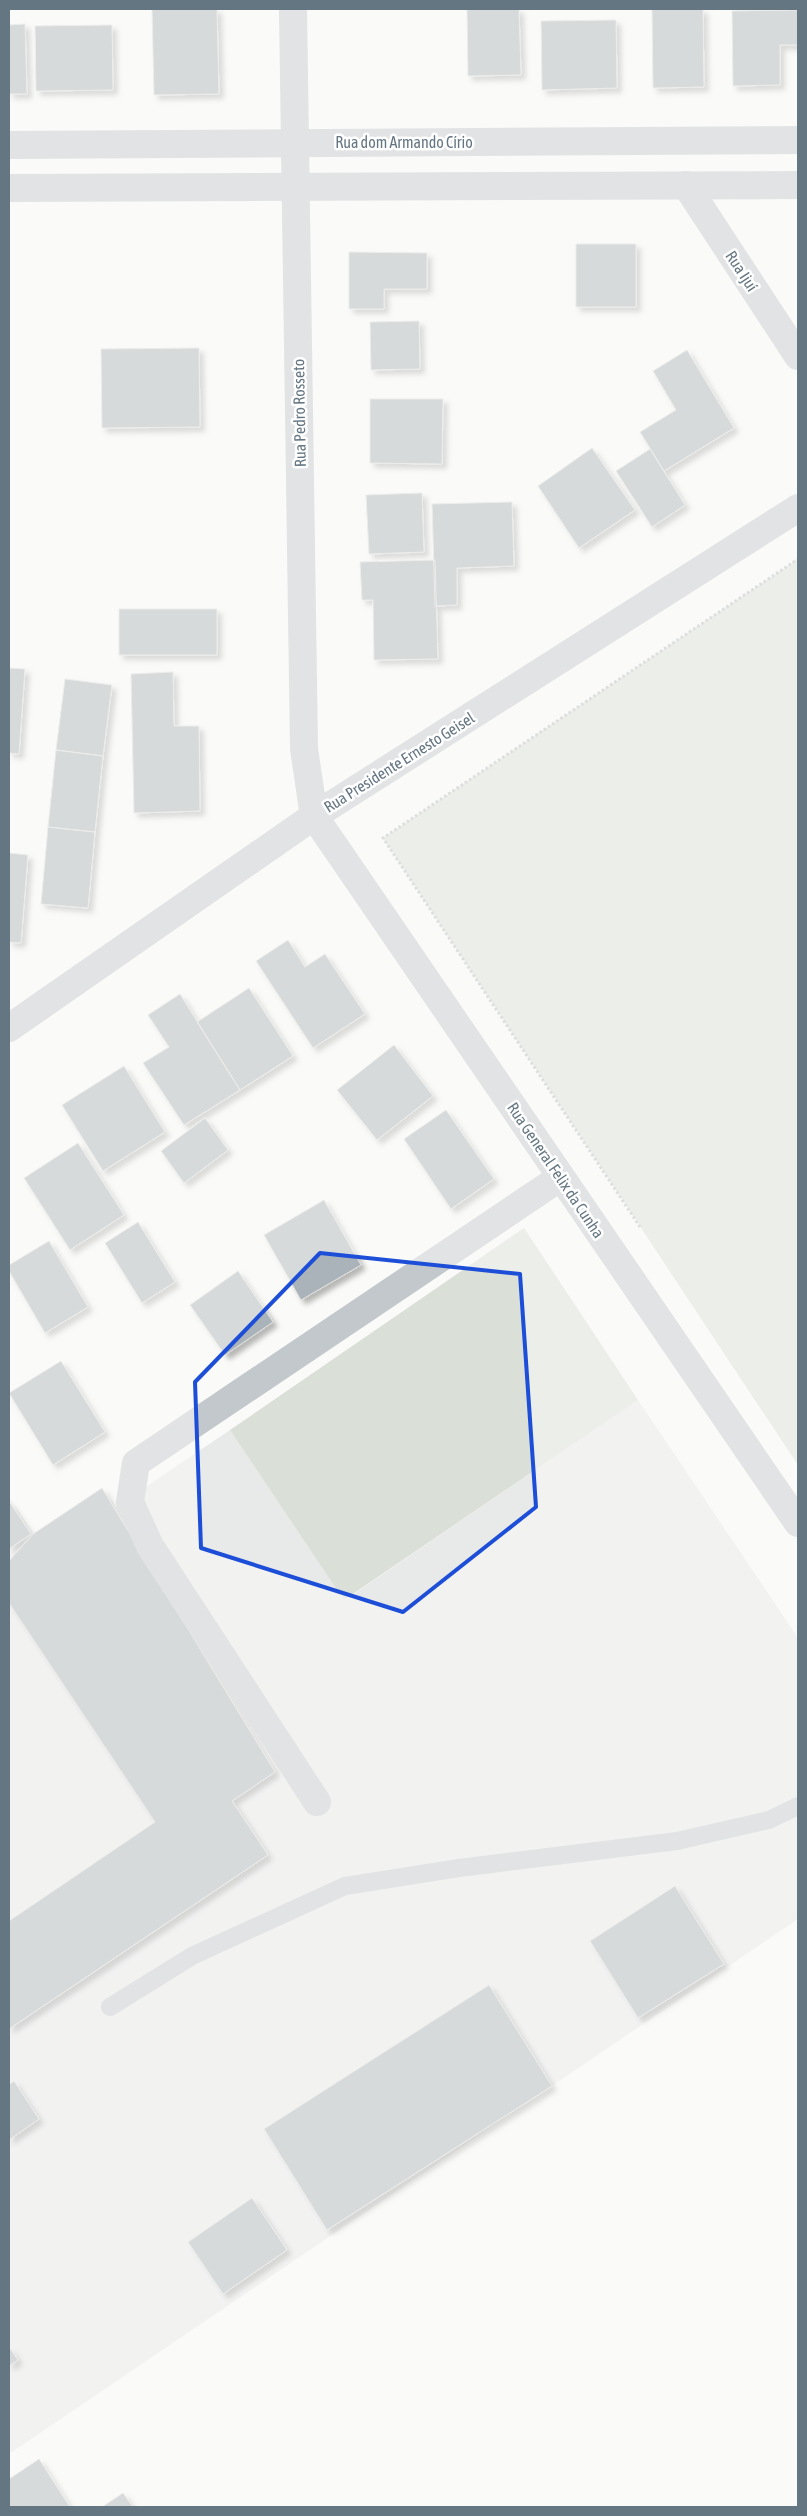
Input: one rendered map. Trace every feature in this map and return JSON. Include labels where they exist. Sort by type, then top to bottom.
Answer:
[{"type":"street","name":"Rua Pedro Rosseto","points":[[293,9],[304,749],[314,816]]},
{"type":"street","name":"Rua dom Armando Círio","points":[[9,145],[798,140]]},
{"type":"street","name":"Rua Ijuí","points":[[686,185],[798,356]]},
{"type":"street","points":[[9,188],[798,185]]},
{"type":"street","name":"Rua Presidente Ernesto Geisel","points":[[9,1028],[314,816],[798,508]]},
{"type":"street","name":"Rua General Felix da Cunha","points":[[314,816],[798,1523]]},
{"type":"street","points":[[317,1802],[150,1546],[130,1502],[136,1463],[561,1177]]},
{"type":"lane","points":[[110,2007],[192,1956],[345,1886],[459,1868],[677,1840],[769,1820],[798,1806]]},
{"type":"path","points":[[645,1234],[383,838],[798,559]]},
{"type":"highlighted area","points":[[320,1253],[520,1274],[536,1507],[403,1612],[201,1548],[195,1382]]},
{"type":"shaded area","points":[[798,559],[798,1465],[383,838]]},
{"type":"shaded area","points":[[524,1228],[638,1400],[344,1600],[230,1430]]},
{"type":"shaded area","points":[[638,1400],[798,1638],[798,1919],[9,2454],[9,1497],[34,1534],[102,1488],[116,1507],[230,1430],[345,1600]]},
{"type":"building","points":[[152,9],[217,9],[219,94],[154,95]]},
{"type":"building","points":[[467,9],[519,9],[521,75],[468,76]]},
{"type":"building","points":[[652,9],[703,9],[704,87],[653,88]]},
{"type":"building","points":[[798,10],[798,45],[780,45],[780,85],[733,86],[732,11]]},
{"type":"building","points":[[616,20],[617,88],[542,90],[541,21]]},
{"type":"building","points":[[25,24],[27,94],[9,94],[9,25]]},
{"type":"building","points":[[112,25],[113,90],[36,91],[35,26]]},
{"type":"building","points":[[576,244],[636,244],[636,307],[576,307]]},
{"type":"building","points":[[349,252],[427,253],[427,289],[384,289],[384,309],[349,309]]},
{"type":"building","points":[[419,321],[420,369],[371,370],[370,322]]},
{"type":"building","points":[[199,348],[200,427],[102,428],[101,349]]},
{"type":"building","points":[[687,350],[734,428],[664,471],[640,432],[676,410],[653,371]]},
{"type":"building","points":[[370,399],[443,399],[442,464],[370,463]]},
{"type":"building","points":[[592,448],[635,510],[579,548],[538,486]]},
{"type":"building","points":[[650,449],[685,505],[652,527],[616,471]]},
{"type":"building","points":[[422,493],[424,552],[369,554],[366,495]]},
{"type":"building","points":[[512,502],[514,566],[457,568],[457,605],[435,606],[432,504]]},
{"type":"building","points":[[435,560],[438,659],[374,660],[373,600],[362,600],[360,562]]},
{"type":"building","points":[[119,609],[217,609],[217,655],[119,655]]},
{"type":"building","points":[[9,668],[25,669],[19,754],[9,753]]},
{"type":"building","points":[[173,672],[174,726],[199,726],[200,811],[134,813],[131,674]]},
{"type":"building","points":[[65,679],[112,685],[103,756],[56,750]]},
{"type":"building","points":[[56,750],[103,756],[95,832],[48,827]]},
{"type":"building","points":[[48,827],[95,832],[88,908],[41,904]]},
{"type":"building","points":[[9,853],[28,855],[21,943],[9,942]]},
{"type":"building","points":[[288,940],[305,967],[325,954],[365,1014],[313,1048],[256,961]]},
{"type":"building","points":[[249,988],[293,1056],[240,1090],[197,1022]]},
{"type":"building","points":[[180,994],[240,1090],[184,1125],[143,1063],[169,1047],[148,1015]]},
{"type":"building","points":[[394,1045],[433,1096],[377,1140],[337,1090]]},
{"type":"building","points":[[124,1066],[165,1132],[103,1171],[62,1105]]},
{"type":"building","points":[[446,1110],[494,1179],[451,1209],[404,1139]]},
{"type":"building","points":[[205,1118],[228,1150],[184,1183],[161,1151]]},
{"type":"building","points":[[78,1143],[124,1215],[70,1250],[24,1178]]},
{"type":"building","points":[[324,1200],[361,1265],[301,1300],[264,1235]]},
{"type":"building","points":[[138,1222],[175,1282],[142,1303],[105,1243]]},
{"type":"building","points":[[49,1241],[88,1307],[45,1333],[9,1271],[9,1265]]},
{"type":"building","points":[[238,1271],[273,1322],[225,1355],[190,1305]]},
{"type":"building","points":[[61,1361],[105,1432],[53,1465],[9,1393]]},
{"type":"building","points":[[102,1488],[275,1772],[232,1801],[268,1855],[9,2029],[9,1921],[155,1822],[9,1603],[9,1561],[33,1534]]},
{"type":"building","points":[[9,1501],[31,1534],[9,1549]]},
{"type":"building","points":[[675,1886],[724,1964],[638,2018],[590,1941]]},
{"type":"building","points":[[489,1985],[552,2086],[327,2230],[264,2129]]},
{"type":"building","points":[[14,2081],[39,2119],[9,2140],[9,2085]]},
{"type":"building","points":[[252,2198],[287,2250],[223,2294],[188,2242]]},
{"type":"building","points":[[9,2347],[18,2360],[9,2366]]},
{"type":"building","points":[[39,2459],[70,2507],[9,2507],[9,2479]]},
{"type":"building","points":[[123,2493],[133,2507],[102,2507]]}]
